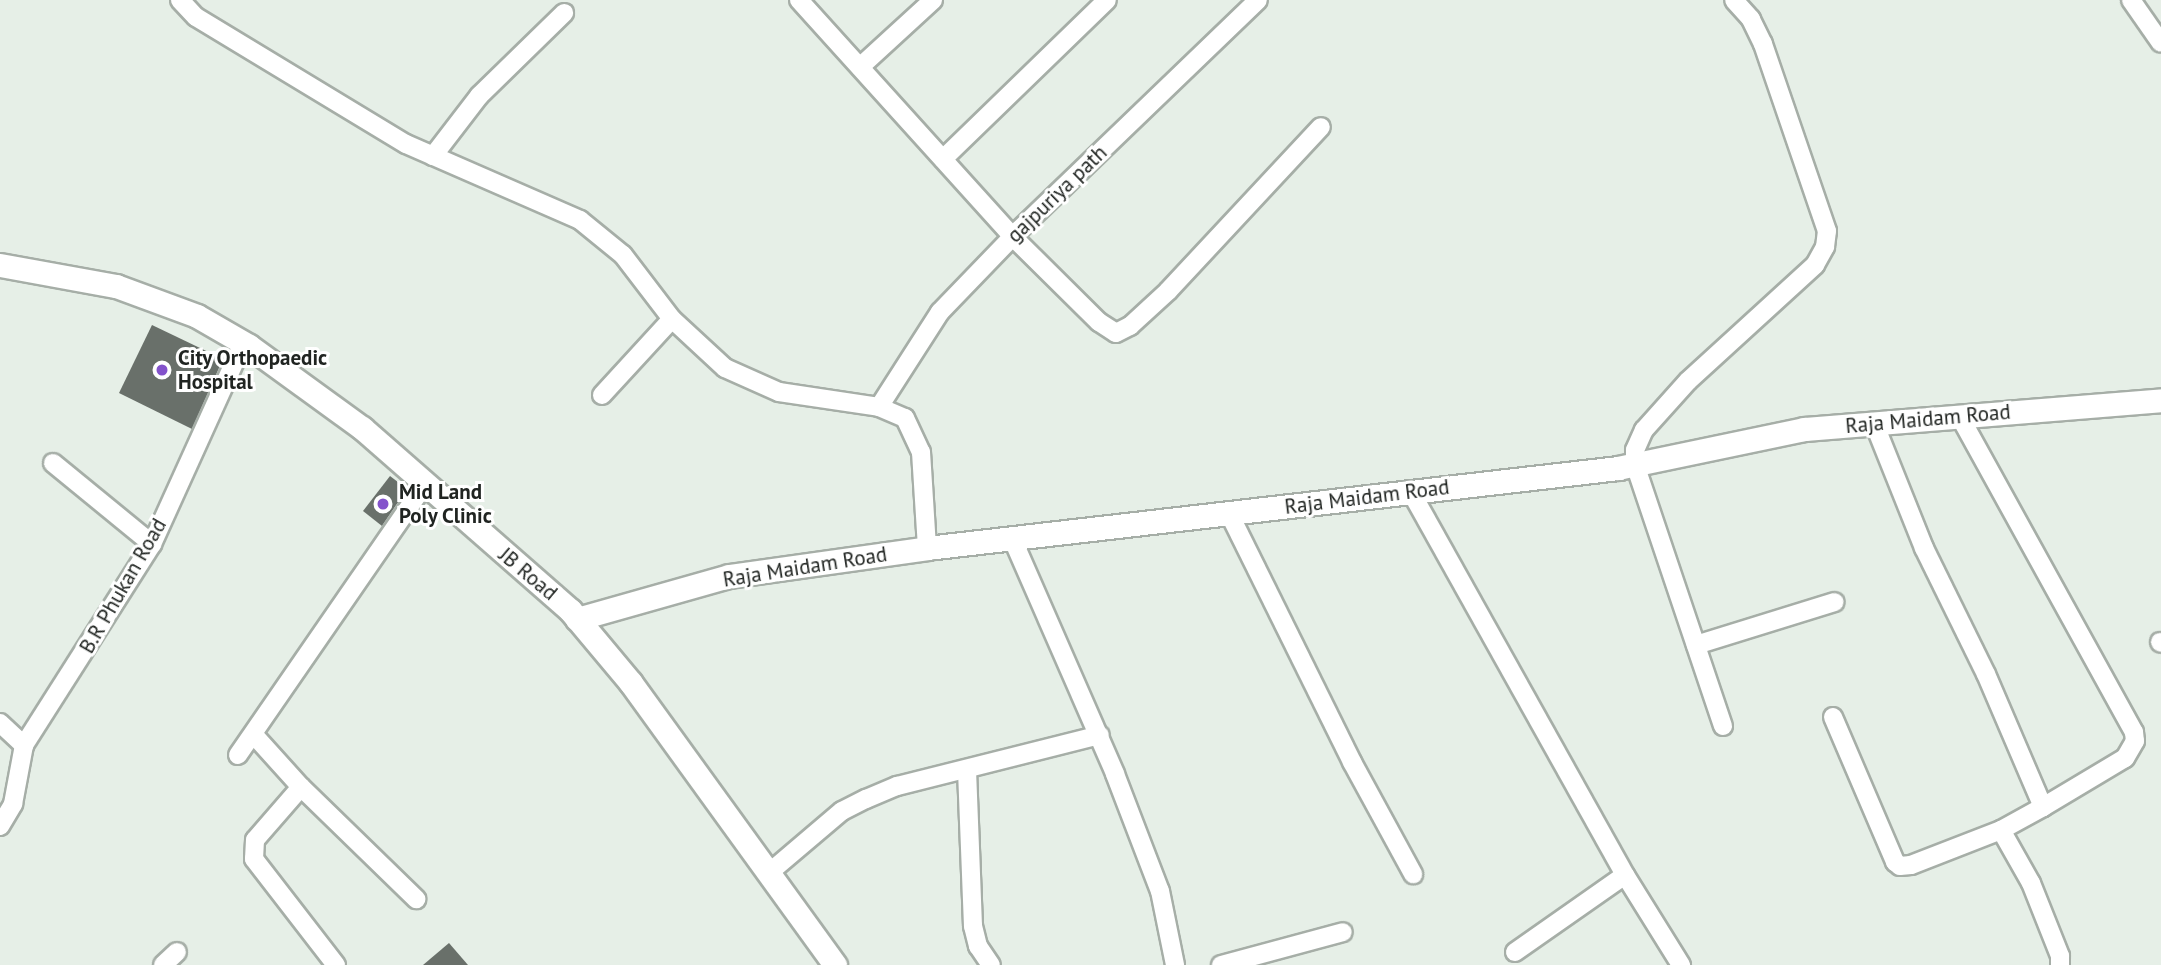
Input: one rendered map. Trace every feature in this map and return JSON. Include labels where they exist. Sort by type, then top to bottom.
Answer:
[{"type":"street","points":[[180,0],[196,17],[406,144],[580,220],[623,255],[672,319],[724,368],[751,381],[804,397],[879,407],[905,418],[921,452],[927,548]]},
{"type":"street","points":[[799,0],[1012,236],[1108,330],[1123,332],[1168,291],[1321,127]]},
{"type":"street","points":[[860,67],[933,0]]},
{"type":"street","points":[[943,159],[1107,0]]},
{"type":"street","name":"gajpuriya path","points":[[879,407],[940,312],[1012,236],[1258,0]]},
{"type":"street","points":[[1723,726],[1635,465],[1635,450],[1644,430],[1708,361],[1815,265],[1825,247],[1827,231],[1781,89],[1751,19],[1734,0]]},
{"type":"street","points":[[2136,2],[2161,43]]},
{"type":"street","points":[[433,156],[479,96],[564,13]]},
{"type":"street","name":"JB Road","points":[[0,265],[116,286],[197,316],[243,343],[362,428],[578,619],[631,683],[835,965]]},
{"type":"street","points":[[602,395],[672,319]]},
{"type":"street","name":"B.R Phukan Road","points":[[0,826],[13,804],[24,745],[152,544],[243,343]]},
{"type":"street","name":"Raja Maidam Road","points":[[578,619],[729,576],[927,548],[1635,465],[1804,429],[2161,400]]},
{"type":"street","points":[[1832,717],[1895,862],[1900,866],[1911,865],[2001,830],[2124,758],[2135,741],[2134,732],[1960,417]]},
{"type":"street","points":[[1874,423],[1910,515],[1986,674],[2043,807]]},
{"type":"street","points":[[53,463],[152,544]]},
{"type":"street","points":[[238,755],[424,485]]},
{"type":"street","points":[[1411,492],[1625,875],[1681,965]]},
{"type":"street","points":[[1229,513],[1352,762],[1413,874]]},
{"type":"street","points":[[1013,540],[1100,735],[1160,891],[1175,965]]},
{"type":"street","points":[[1696,645],[1835,602]]},
{"type":"street","points":[[0,723],[24,745]]},
{"type":"street","points":[[254,735],[301,787],[416,899]]},
{"type":"street","points":[[770,872],[842,811],[897,786],[1100,735]]},
{"type":"street","points":[[967,770],[974,926],[978,946],[991,965]]},
{"type":"street","points":[[301,787],[255,840],[254,859],[336,965]]},
{"type":"street","points":[[2001,830],[2031,883],[2060,956],[2060,965]]},
{"type":"street","points":[[1514,953],[1625,875]]},
{"type":"street","points":[[1221,965],[1343,932]]},
{"type":"building","points":[[152,325],[223,359],[192,429],[119,393]]},
{"type":"building","points":[[390,476],[407,489],[382,526],[363,511]]},
{"type":"building","points":[[449,943],[468,965],[423,965]]},
{"type":"place","name":"City Orthopaedic Hospital","points":[[162,370]]},
{"type":"place","name":"Mid Land Poly Clinic","points":[[383,504]]}]
